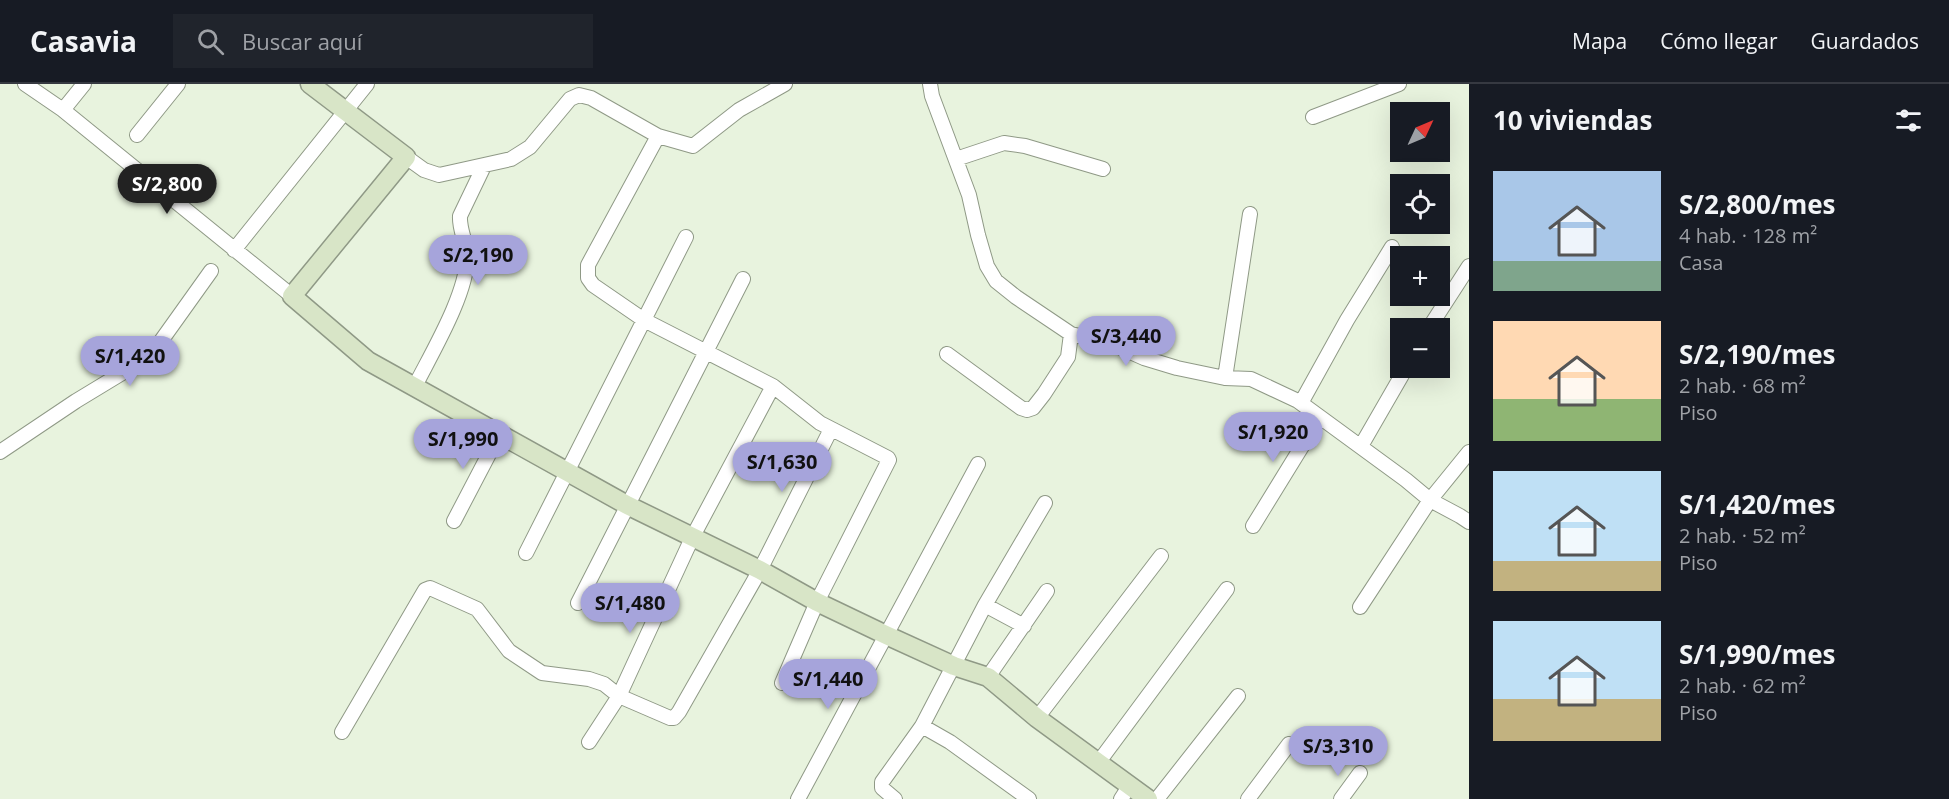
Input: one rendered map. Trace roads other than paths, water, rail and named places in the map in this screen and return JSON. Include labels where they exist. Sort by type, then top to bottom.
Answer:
[{"type":"street","points":[[25,84],[63,110],[292,296],[368,361],[627,505],[760,570],[817,602],[954,666],[988,677],[1037,718],[1098,763],[1125,792],[1148,799]]},
{"type":"street","points":[[63,110],[84,84]]},
{"type":"street","points":[[137,135],[178,84]]},
{"type":"street","points":[[310,84],[424,170],[439,175],[512,159],[531,147],[570,99],[579,95],[591,98],[658,136],[693,146],[739,110],[785,84]]},
{"type":"street","points":[[234,250],[367,84]]},
{"type":"street","points":[[930,84],[932,96],[969,195],[987,266],[996,281],[1071,334],[1110,343],[1144,358],[1177,368],[1225,378],[1251,379],[1301,403],[1430,500],[1469,522]]},
{"type":"street","points":[[1313,117],[1399,84]]},
{"type":"street","points":[[658,136],[588,265],[588,278],[592,285],[644,320],[773,386],[820,423],[888,458],[889,463],[817,602],[782,683]]},
{"type":"street","points":[[956,159],[1004,143],[1025,146],[1103,169]]},
{"type":"street","points":[[292,296],[406,157]]},
{"type":"street","points":[[414,388],[461,293],[468,255],[459,224],[460,216],[484,166]]},
{"type":"street","points":[[1225,378],[1251,214]]},
{"type":"street","points":[[526,553],[686,237]]},
{"type":"street","points":[[1301,403],[1347,320],[1390,250]]},
{"type":"street","points":[[1435,318],[1469,266]]},
{"type":"street","points":[[0,452],[75,401],[137,364],[161,341],[211,271]]},
{"type":"street","points":[[578,603],[743,279]]},
{"type":"street","points":[[947,354],[1021,408],[1027,410],[1033,408],[1044,394],[1068,357],[1071,334]]},
{"type":"street","points":[[1361,446],[1400,378]]},
{"type":"street","points":[[589,742],[619,696],[692,538],[773,386]]},
{"type":"street","points":[[1253,526],[1320,417]]},
{"type":"street","points":[[342,732],[425,590],[430,588],[477,609],[509,651],[523,662],[547,674],[589,679],[604,684],[619,696],[669,718],[674,717],[760,570],[831,429]]},
{"type":"street","points":[[453,521],[500,433]]},
{"type":"street","points":[[1360,607],[1430,500],[1469,452]]},
{"type":"street","points":[[798,799],[978,464]]},
{"type":"street","points":[[895,799],[882,788],[882,782],[922,726],[985,604],[1045,503]]},
{"type":"street","points":[[1037,718],[1161,556]]},
{"type":"street","points":[[1098,763],[1227,590]]},
{"type":"street","points":[[988,677],[1047,591]]},
{"type":"street","points":[[985,604],[1024,626]]},
{"type":"street","points":[[1157,799],[1238,696]]},
{"type":"street","points":[[922,726],[950,742],[1029,799]]},
{"type":"street","points":[[1248,799],[1289,744]]},
{"type":"street","points":[[1341,799],[1360,773]]}]
